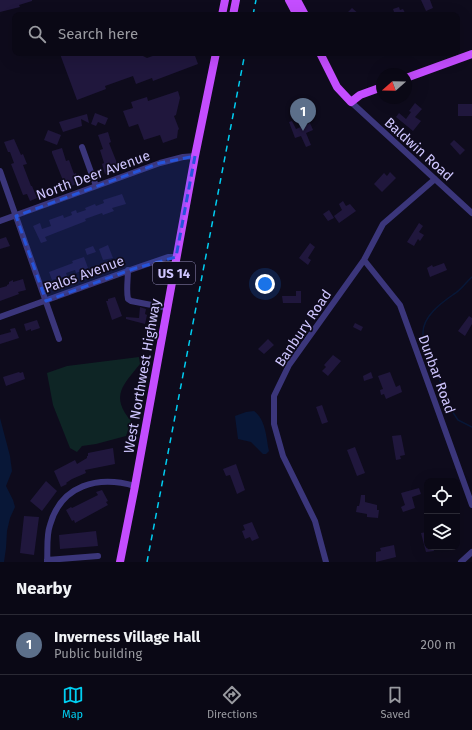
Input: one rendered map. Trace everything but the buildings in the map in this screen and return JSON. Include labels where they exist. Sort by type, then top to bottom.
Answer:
[{"type":"main road","points":[[223,12],[225,0]]},
{"type":"main road","points":[[234,12],[236,0]]},
{"type":"main road","points":[[289,0],[295,12]]},
{"type":"main road","points":[[297,0],[303,12]]},
{"type":"main road","points":[[412,76],[472,54]]},
{"type":"main road","name":"West Northwest Highway","points":[[120,562],[195,156],[216,56]]},
{"type":"main road","points":[[322,56],[337,87],[351,102],[360,95],[376,89]]},
{"type":"street","name":"Baldwin Road","points":[[351,102],[472,214]]},
{"type":"street","points":[[82,147],[96,186]]},
{"type":"street","name":"North Deer Avenue","points":[[0,221],[160,163],[183,157],[195,156]]},
{"type":"street","points":[[0,171],[59,339]]},
{"type":"street","name":"Banbury Road","points":[[326,562],[315,521],[282,456],[274,424],[274,396],[289,365],[364,260],[383,224],[435,179]]},
{"type":"street","name":"Palos Avenue","points":[[0,317],[128,270],[168,257],[176,257]]},
{"type":"street","name":"Dunbar Road","points":[[364,260],[400,305],[472,504]]},
{"type":"street","points":[[128,270],[128,299],[131,301],[167,308]]},
{"type":"street","points":[[98,556],[47,561],[49,526],[54,512],[70,493],[81,486],[102,482],[118,482],[135,486]]},
{"type":"street","points":[[462,562],[472,552]]},
{"type":"highlighted area","points":[[195,156],[176,257],[133,269],[46,301],[16,216],[160,163]]},
{"type":"green space","points":[[139,357],[140,364],[128,378],[121,391],[121,404],[131,421],[126,436],[82,446],[77,452],[70,448],[53,405],[47,373],[67,366]]},
{"type":"water","points":[[254,411],[261,419],[265,429],[269,451],[266,454],[263,454],[251,442],[238,439],[235,416]]},
{"type":"water","points":[[0,418],[10,456],[12,471],[6,486],[15,507],[10,518],[7,531],[4,562],[0,562]]},
{"type":"waterway","points":[[428,349],[423,334],[429,316],[438,306],[459,290],[472,277]]},
{"type":"waterway","points":[[431,357],[433,363]]},
{"type":"waterway","points":[[436,370],[447,400]]},
{"type":"waterway","points":[[450,408],[458,420],[472,427]]},
{"type":"railway","points":[[254,12],[256,0]]},
{"type":"railway","points":[[147,562],[244,56]]},
{"type":"place","name":"Inverness Village Hall","points":[[303,131]]}]
